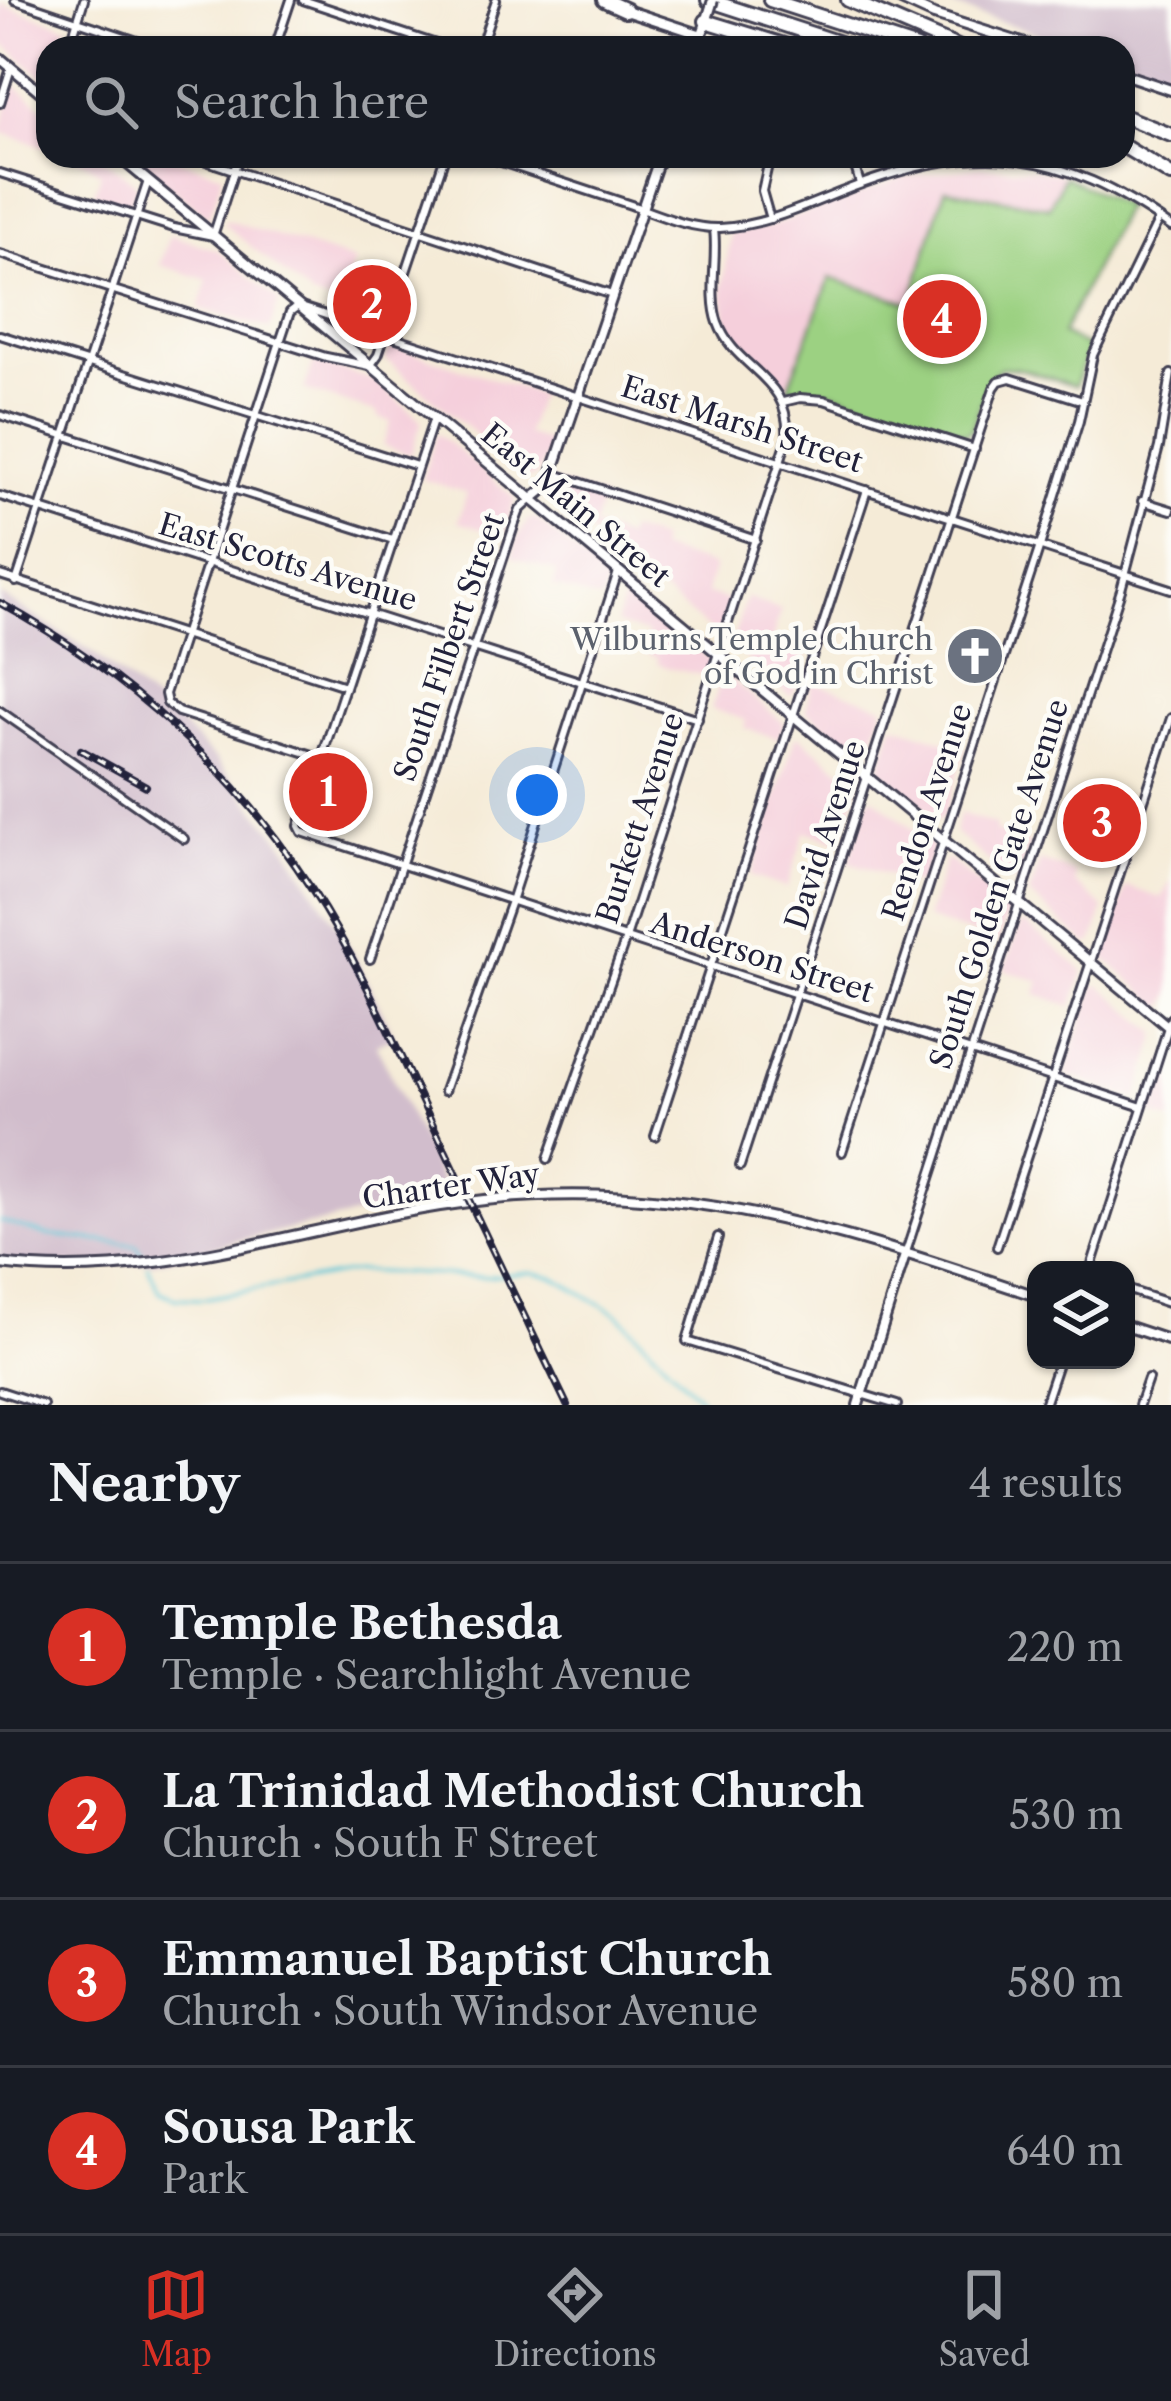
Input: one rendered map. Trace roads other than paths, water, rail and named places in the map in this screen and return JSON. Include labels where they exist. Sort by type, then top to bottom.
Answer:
[{"type":"highway","points":[[600,0],[626,10]]},
{"type":"highway","points":[[710,0],[819,36]]},
{"type":"highway","points":[[770,0],[880,36]]},
{"type":"highway","points":[[848,0],[932,36]]},
{"type":"highway","points":[[705,24],[750,36]]},
{"type":"highway","points":[[1135,121],[1171,135]]},
{"type":"highway","points":[[1135,153],[1171,175]]},
{"type":"main road","points":[[701,36],[710,0]]},
{"type":"main road","points":[[901,0],[1000,36]]},
{"type":"main road","points":[[626,10],[705,24]]},
{"type":"main road","points":[[0,58],[36,88]]},
{"type":"main road","points":[[1135,78],[1171,90]]},
{"type":"main road","name":"East Main Street","points":[[132,168],[1170,1025]]},
{"type":"main road","name":"South Filbert Street","points":[[532,500],[552,473],[656,168]]},
{"type":"main road","name":"Charter Way","points":[[0,1264],[111,1269],[170,1262],[449,1205],[591,1193],[710,1203],[765,1214],[907,1252],[1027,1293]]},
{"type":"main road","name":"South Golden Gate Avenue","points":[[860,1401],[907,1252]]},
{"type":"main road","points":[[1135,1329],[1171,1341]]},
{"type":"street","points":[[15,0],[122,36]]},
{"type":"street","points":[[73,36],[84,0]]},
{"type":"street","points":[[279,36],[291,0]]},
{"type":"street","points":[[303,0],[412,36]]},
{"type":"street","points":[[484,36],[496,0]]},
{"type":"street","points":[[0,103],[11,68]]},
{"type":"street","points":[[229,168],[613,295]]},
{"type":"street","points":[[0,254],[370,366],[386,334],[441,168]]},
{"type":"street","points":[[519,168],[714,229],[770,219],[860,184],[921,168]]},
{"type":"street","points":[[767,168],[762,190],[770,219]]},
{"type":"street","points":[[855,168],[860,184]]},
{"type":"street","points":[[1059,168],[1089,177],[1171,227]]},
{"type":"street","points":[[0,173],[213,236],[235,170]]},
{"type":"street","points":[[16,582],[148,181]]},
{"type":"street","name":"Rendon Avenue","points":[[842,1152],[1040,546],[1093,355],[1159,219]]},
{"type":"street","points":[[714,229],[714,306],[720,328],[783,402],[824,400],[976,449]]},
{"type":"street","points":[[298,306],[290,312],[280,342],[165,694],[167,703],[178,712],[322,758],[434,418]]},
{"type":"street","name":"East Marsh Street","points":[[298,306],[1171,589]]},
{"type":"street","points":[[0,335],[417,466]]},
{"type":"street","name":"South Golden Gate Avenue","points":[[907,1252],[1125,574],[1142,501],[1167,431],[1171,374]]},
{"type":"street","name":"David Avenue","points":[[740,1166],[994,388],[1004,378],[1083,401]]},
{"type":"street","name":"Burkett Avenue","points":[[548,1160],[782,462],[788,432],[783,402]]},
{"type":"street","points":[[0,416],[393,540]]},
{"type":"street","points":[[552,473],[756,540]]},
{"type":"street","points":[[655,1136],[867,490]]},
{"type":"street","name":"East Scotts Avenue","points":[[0,496],[698,719]]},
{"type":"street","name":"South Filbert Street","points":[[370,959],[514,526],[520,510],[532,500]]},
{"type":"street","points":[[1142,501],[1171,510]]},
{"type":"street","points":[[444,1091],[618,572]]},
{"type":"street","points":[[0,575],[345,686]]},
{"type":"street","points":[[0,712],[184,839]]},
{"type":"street","points":[[997,1247],[1171,718]]},
{"type":"street","name":"Anderson Street","points":[[322,758],[299,830],[1142,1107]]},
{"type":"street","points":[[1093,1261],[1170,1025]]},
{"type":"street","points":[[718,1237],[688,1341],[860,1401],[897,1405]]},
{"type":"street","points":[[1135,1292],[1171,1304]]},
{"type":"street","points":[[1044,1405],[1055,1369]]},
{"type":"street","points":[[1139,1405],[1148,1379]]},
{"type":"street","points":[[0,1391],[43,1405]]},
{"type":"waterway","points":[[0,1221],[46,1235],[137,1245],[144,1259]]},
{"type":"waterway","points":[[148,1267],[160,1292],[201,1299],[358,1271],[485,1277],[530,1272],[553,1277],[618,1314],[707,1405]]},
{"type":"railway","points":[[0,603],[134,692],[213,765],[282,846],[361,976],[567,1405]]},
{"type":"railway","points":[[81,750],[146,786]]},
{"type":"place","name":"La Trinidad Methodist Church","points":[[372,304]]},
{"type":"place","name":"Sousa Park","points":[[942,319]]},
{"type":"place","name":"Wilburns Temple Church of God in Christ","points":[[975,656]]},
{"type":"place","name":"Temple Bethesda","points":[[328,792]]},
{"type":"place","name":"Emmanuel Baptist Church","points":[[1102,823]]}]
